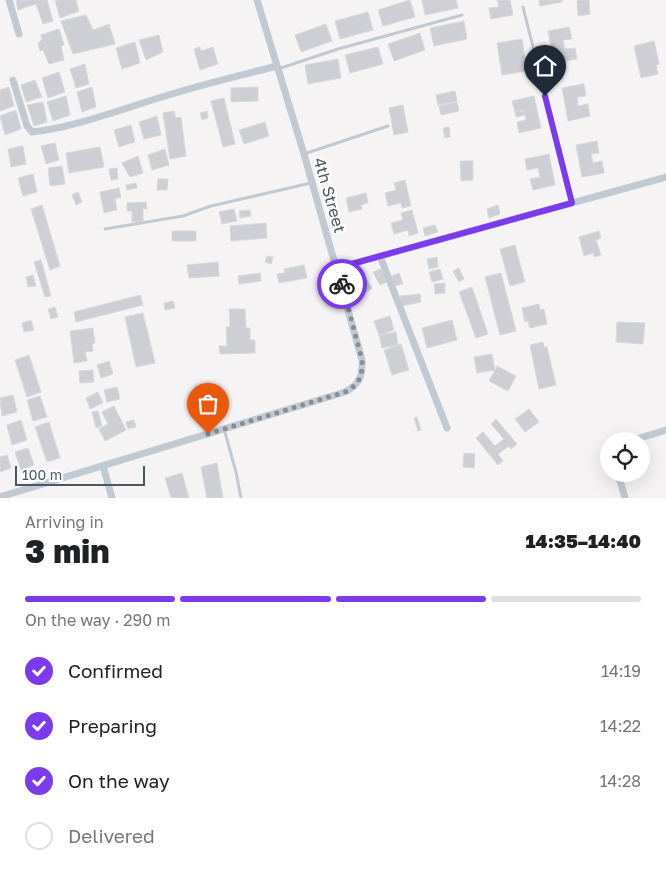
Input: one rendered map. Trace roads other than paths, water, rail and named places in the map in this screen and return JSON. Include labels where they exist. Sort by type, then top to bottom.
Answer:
[{"type":"street","points":[[9,0],[19,34]]},
{"type":"street","name":"4th Street","points":[[0,498],[345,392],[354,387],[360,380],[363,371],[362,360],[304,154],[257,0]]},
{"type":"street","points":[[14,80],[27,126],[32,132],[118,112],[171,94],[277,67]]},
{"type":"street","points":[[337,268],[666,177]]},
{"type":"street","points":[[380,256],[447,428]]},
{"type":"street","points":[[650,435],[666,430]]},
{"type":"street","points":[[103,466],[112,498]]},
{"type":"street","points":[[620,482],[625,498]]},
{"type":"lane","points":[[523,7],[572,203]]},
{"type":"lane","points":[[277,67],[462,15]]},
{"type":"lane","points":[[304,154],[388,126]]},
{"type":"lane","points":[[105,229],[183,216],[211,206],[312,183]]},
{"type":"lane","points":[[224,429],[241,498]]}]
